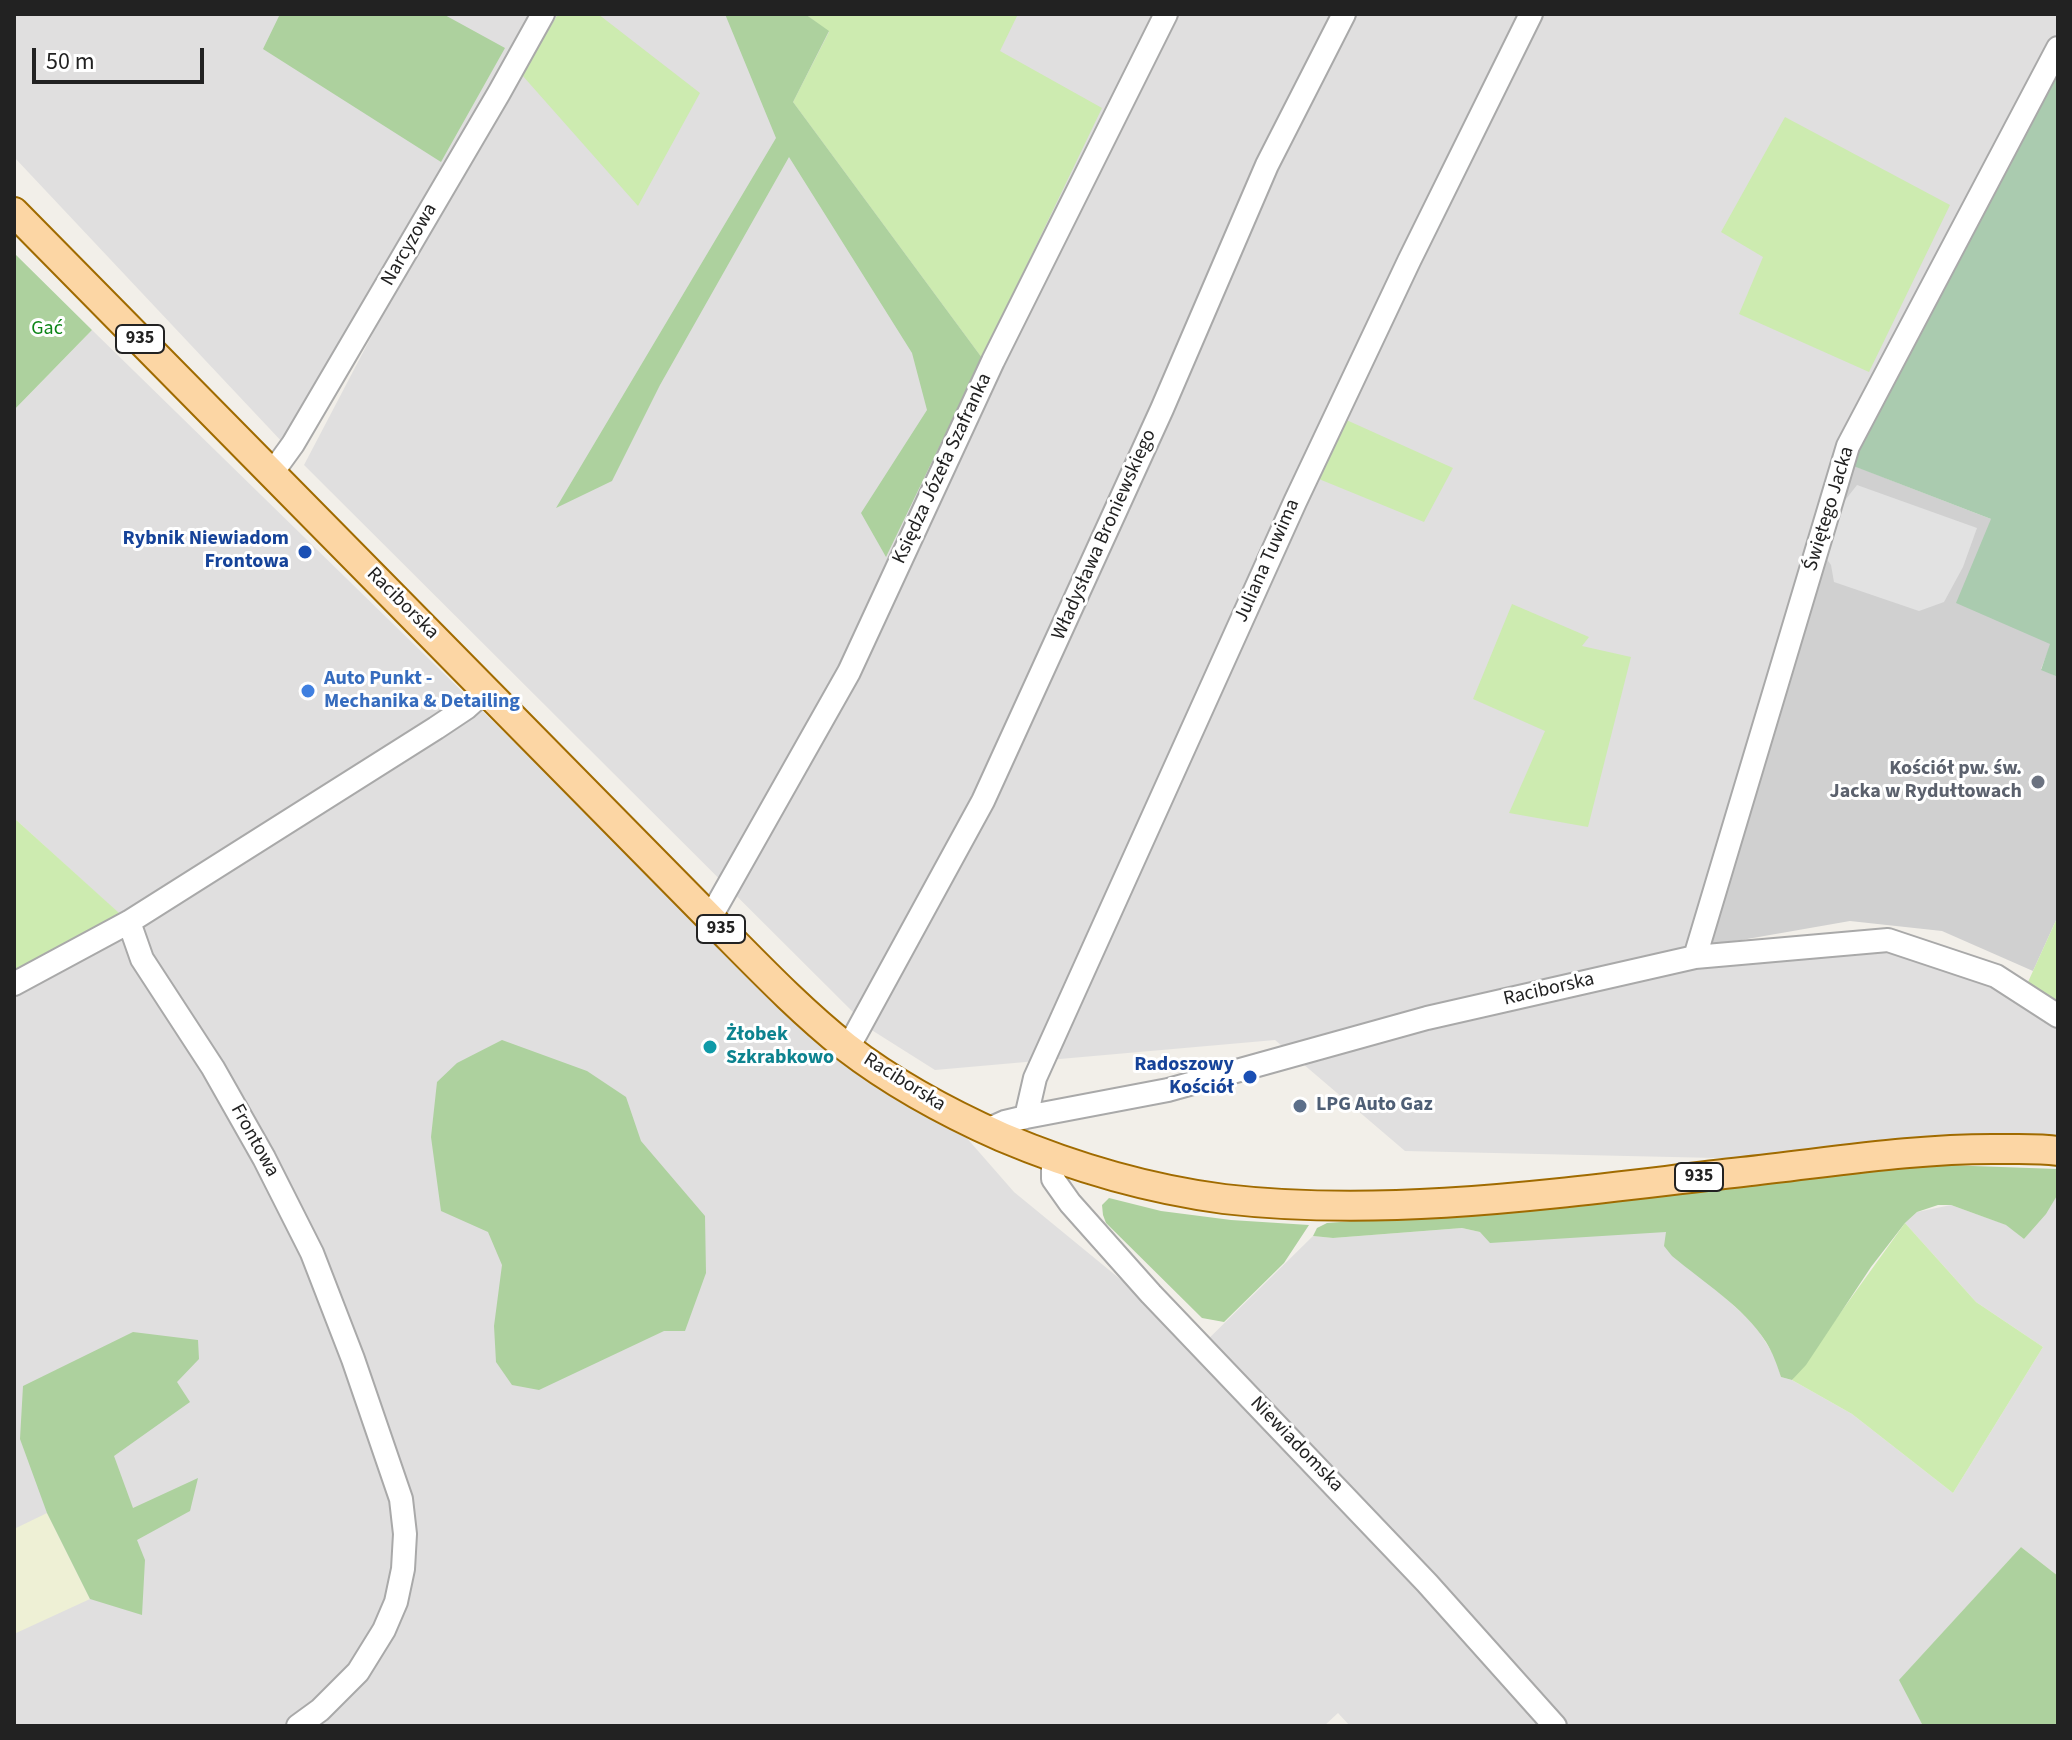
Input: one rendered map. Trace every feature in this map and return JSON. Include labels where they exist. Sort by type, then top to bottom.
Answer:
[{"type":"main road","name":"Raciborska","points":[[14,212],[809,1015],[848,1048],[928,1101],[987,1130],[1053,1156],[1150,1185],[1207,1196],[1283,1204],[1462,1203],[1959,1149],[2058,1151]]},
{"type":"street","name":"Narcyzowa","points":[[272,473],[301,431],[543,14]]},
{"type":"street","name":"Księdza Józefa Szafranka","points":[[710,918],[849,672],[993,361],[1166,14]]},
{"type":"street","name":"Władysława Broniewskiego","points":[[848,1048],[983,801],[1162,409],[1267,165],[1344,14]]},
{"type":"street","name":"Juliana Tuwima","points":[[1026,1117],[1035,1078],[1288,516],[1531,14]]},
{"type":"street","name":"Świętego Jacka","points":[[1695,957],[1848,446],[2058,48]]},
{"type":"street","points":[[14,984],[129,922],[466,708],[487,689]]},
{"type":"street","name":"Frontowa","points":[[129,922],[142,959],[213,1068],[264,1158],[312,1253],[353,1359],[401,1499],[405,1534],[403,1569],[396,1602],[384,1630],[358,1672],[320,1710],[298,1726]]},
{"type":"street","name":"Raciborska","points":[[987,1130],[1026,1117],[1168,1090],[1427,1018],[1695,957],[1888,940],[1996,976],[2058,1016]]},
{"type":"street","name":"Niewiadomska","points":[[1053,1156],[1053,1179],[1070,1203],[1151,1294],[1427,1583],[1555,1726]]},
{"type":"shaded area","points":[[14,14],[2058,14],[2058,48],[1695,956],[1888,940],[2058,1016],[2058,1151],[1850,1161],[1405,1151],[1275,1040],[935,1070],[870,1029],[304,465],[491,108],[284,444],[14,157]]},
{"type":"shaded area","points":[[92,330],[768,990],[965,1136],[1014,1192],[1153,1306],[1195,1352],[1313,1236],[1333,1238],[1462,1228],[1480,1232],[1666,1232],[1723,1296],[1754,1324],[1775,1357],[1781,1377],[1792,1380],[1852,1414],[1953,1493],[2043,1347],[1976,1302],[1905,1223],[1917,1212],[1951,1205],[2007,1225],[2024,1239],[2058,1194],[2058,1576],[2021,1547],[1900,1680],[1923,1726],[1350,1726],[1338,1713],[1324,1726],[14,1726],[14,975],[128,922],[14,818],[14,410]]},
{"type":"shaded area","points":[[1849,464],[1991,519],[2051,644],[2041,669],[2058,677],[2058,916],[2033,971],[1942,931],[1850,921],[1707,946]]},
{"type":"shaded area","points":[[1857,485],[1977,528],[1963,567],[1944,602],[1919,611],[1834,582],[1831,565],[1823,554],[1835,513]]},
{"type":"green space","points":[[280,14],[443,14],[505,48],[441,162],[263,49]]},
{"type":"green space","points":[[558,14],[598,14],[700,93],[638,206],[522,75]]},
{"type":"green space","points":[[725,14],[805,14],[829,31],[793,102],[982,358],[886,557],[861,513],[927,410],[912,353],[789,157],[660,385],[612,481],[556,508],[776,138]]},
{"type":"green space","points":[[805,14],[1018,14],[1000,51],[1102,108],[982,358],[793,102],[829,32]]},
{"type":"green space","points":[[2058,48],[2058,677],[2041,670],[2050,644],[1956,603],[1991,519],[1843,462]]},
{"type":"green space","points":[[1785,117],[1950,205],[1869,372],[1739,314],[1763,257],[1721,232]]},
{"type":"green space","name":"Gać","points":[[14,253],[92,330],[14,410]]},
{"type":"green space","points":[[1342,418],[1453,468],[1424,522],[1314,477]]},
{"type":"green space","points":[[1512,604],[1589,637],[1582,646],[1631,657],[1588,827],[1509,813],[1545,731],[1473,699]]},
{"type":"green space","points":[[14,818],[129,922],[14,975]]},
{"type":"green space","points":[[2058,916],[2058,1016],[2023,993]]},
{"type":"green space","points":[[502,1040],[587,1071],[626,1097],[641,1141],[705,1216],[706,1273],[685,1331],[664,1331],[539,1390],[512,1385],[496,1362],[494,1326],[502,1265],[488,1232],[441,1211],[431,1137],[437,1082],[457,1063]]},
{"type":"green space","points":[[1916,1164],[2058,1169],[2058,1194],[2046,1214],[2024,1239],[2006,1225],[1951,1205],[1938,1205],[1917,1212],[1871,1267],[1806,1365],[1792,1380],[1781,1377],[1768,1346],[1746,1317],[1672,1256],[1664,1246],[1666,1232],[1490,1243],[1480,1232],[1462,1228],[1333,1238],[1313,1236],[1317,1228],[1327,1223],[1475,1212]]},
{"type":"green space","points":[[1109,1198],[1161,1211],[1309,1225],[1284,1263],[1224,1322],[1202,1318],[1106,1223],[1102,1205]]},
{"type":"green space","points":[[1905,1223],[1976,1302],[2043,1347],[1953,1493],[1852,1414],[1792,1380]]},
{"type":"green space","points":[[133,1332],[198,1340],[199,1359],[177,1382],[190,1402],[114,1456],[133,1508],[198,1478],[190,1511],[137,1540],[145,1560],[142,1615],[90,1599],[47,1513],[20,1439],[23,1386]]},
{"type":"green space","points":[[47,1513],[90,1599],[14,1634],[14,1529]]},
{"type":"green space","points":[[2021,1547],[2058,1576],[2058,1726],[1923,1726],[1899,1680]]},
{"type":"place","name":"Rybnik Niewiadom Frontowa","points":[[305,552]]},
{"type":"place","name":"Auto Punkt - Mechanika & Detailing","points":[[308,691]]},
{"type":"place","name":"Kościół pw. św. Jacka w Rydułtowach","points":[[2038,782]]},
{"type":"place","name":"Żłobek Szkrabkowo","points":[[710,1047]]},
{"type":"place","name":"Radoszowy Kościół","points":[[1250,1077]]},
{"type":"place","name":"LPG Auto Gaz","points":[[1300,1106]]}]
